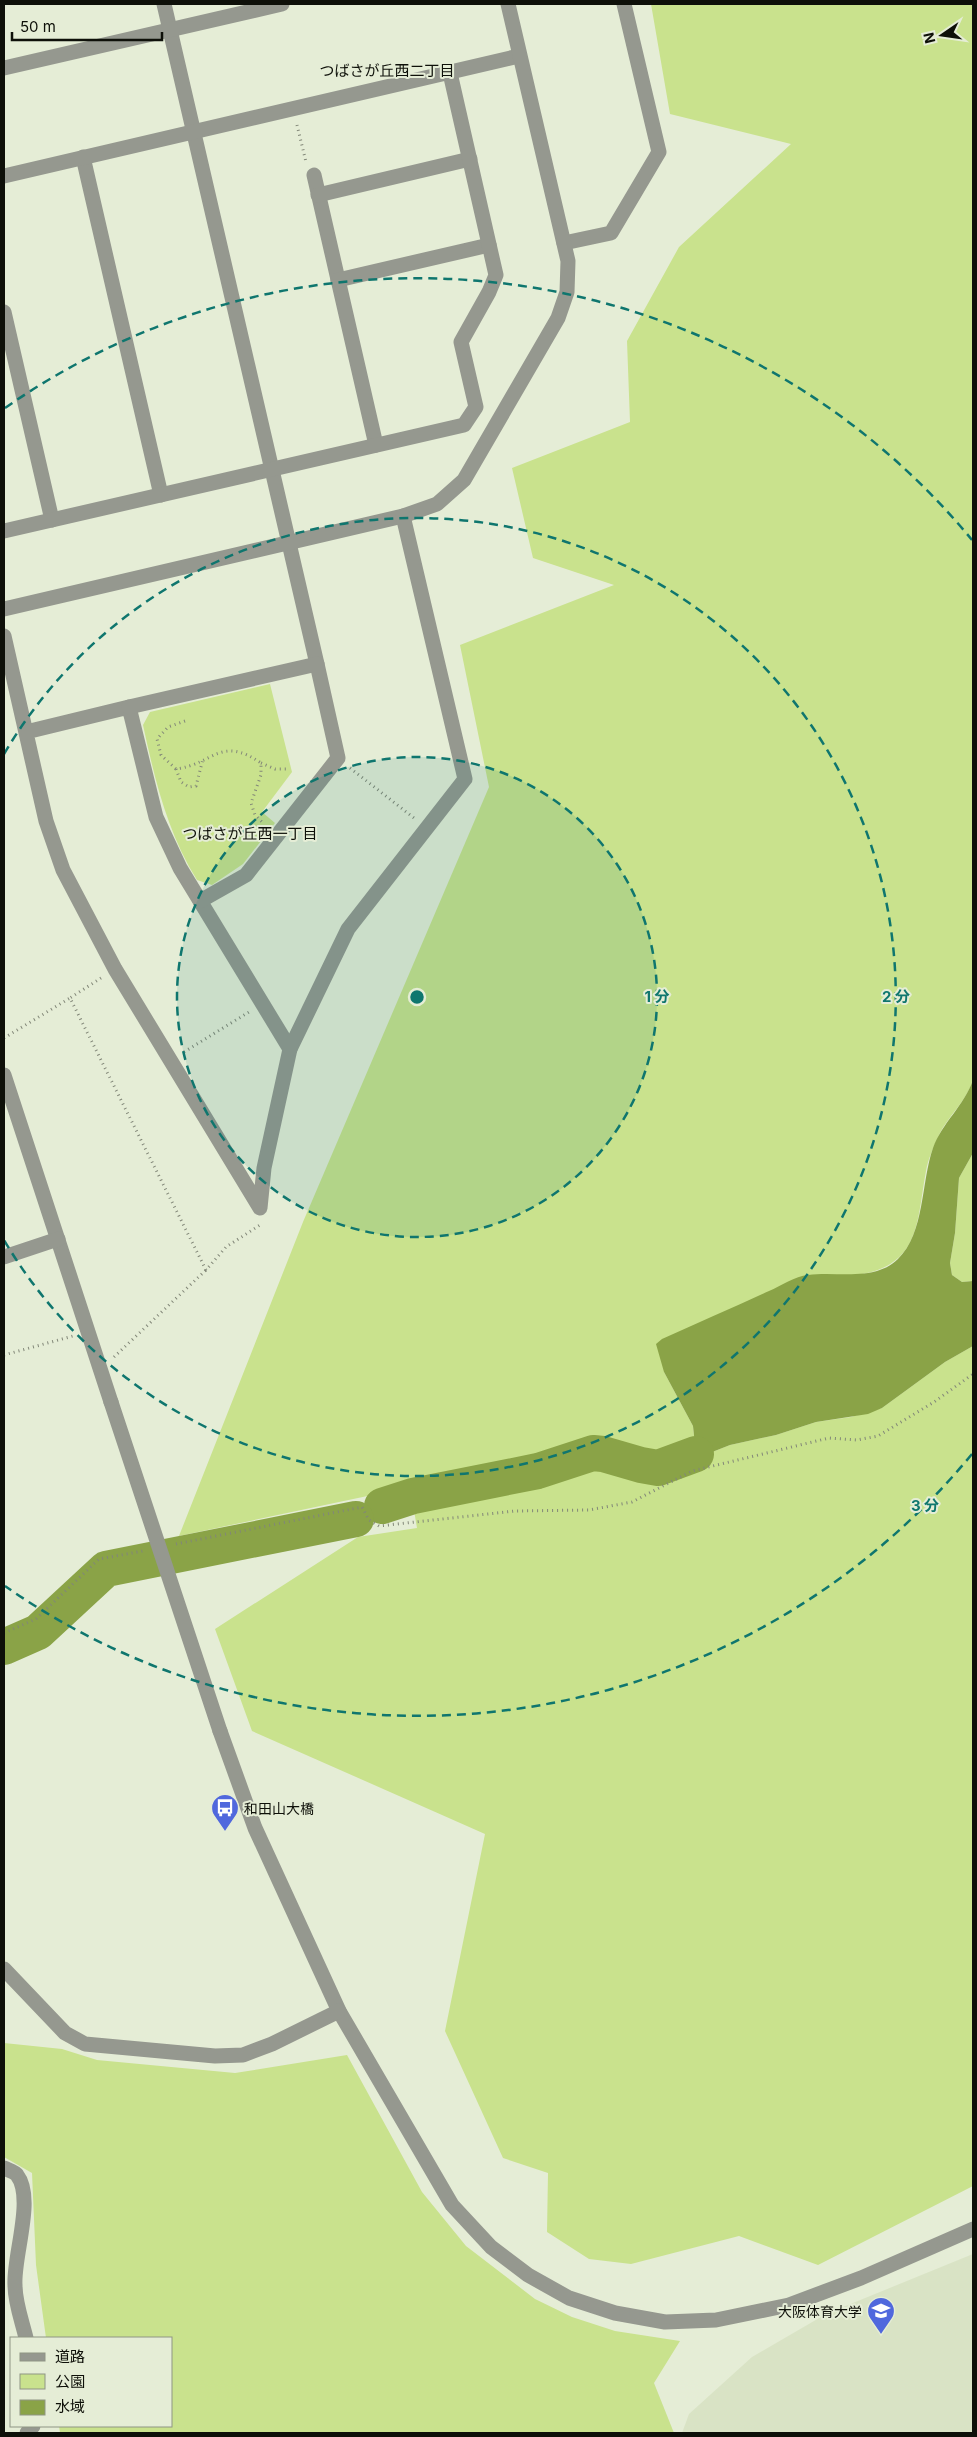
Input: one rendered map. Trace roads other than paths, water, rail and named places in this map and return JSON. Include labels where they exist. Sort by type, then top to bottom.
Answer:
[{"type":"street","points":[[164,4],[338,758],[246,875],[200,901]]},
{"type":"street","points":[[4,68],[282,4]]},
{"type":"street","points":[[4,609],[403,516],[437,504],[464,480],[538,355],[558,318],[567,292],[568,262],[508,4]]},
{"type":"street","points":[[564,243],[611,233],[659,152],[624,4]]},
{"type":"street","points":[[4,176],[520,56]]},
{"type":"street","points":[[4,531],[464,425],[476,407],[460,342],[489,292],[496,275],[450,73]]},
{"type":"street","points":[[83,158],[161,495]]},
{"type":"street","points":[[318,195],[470,159]]},
{"type":"street","points":[[314,175],[376,445]]},
{"type":"street","points":[[338,280],[489,245]]},
{"type":"street","points":[[4,312],[52,520]]},
{"type":"street","points":[[4,636],[46,821],[63,870],[116,969],[260,1208],[264,1168],[290,1049],[348,929],[465,779],[403,516]]},
{"type":"street","points":[[26,732],[317,664]]},
{"type":"street","points":[[129,708],[156,817],[180,868],[290,1049]]},
{"type":"street","points":[[4,1074],[220,1731],[255,1828],[339,2011],[452,2205],[491,2246],[528,2275],[569,2298],[615,2314],[665,2322],[716,2320],[789,2305],[861,2278],[973,2229]]},
{"type":"street","points":[[4,1257],[58,1239]]},
{"type":"street","points":[[4,1969],[65,2033],[85,2044],[215,2056],[243,2055],[272,2044],[339,2011]]},
{"type":"street","points":[[4,2168],[17,2175],[23,2189],[25,2203],[15,2268],[15,2287],[26,2337]]},
{"type":"water","points":[[973,1080],[973,1153],[959,1178],[955,1233],[950,1263],[952,1275],[962,1282],[973,1281],[973,1346],[945,1362],[882,1408],[868,1414],[816,1422],[776,1435],[730,1445],[702,1456],[696,1454],[693,1426],[664,1372],[656,1344],[662,1339],[798,1277],[819,1274],[867,1273],[878,1271],[898,1259],[907,1248],[918,1221],[933,1148]]},
{"type":"waterway","points":[[382,1506],[413,1496],[538,1471],[593,1453],[658,1468],[696,1454]]},
{"type":"waterway","points":[[4,1647],[38,1632],[106,1569],[356,1519]]},
{"type":"place","name":"和田山大橋","points":[[225,1832]]},
{"type":"place","name":"大阪体育大学","points":[[881,2335]]},
{"type":"district","name":"つばさが丘西二丁目","points":[[387,70]]},
{"type":"district","name":"つばさが丘西一丁目","points":[[250,833]]}]
